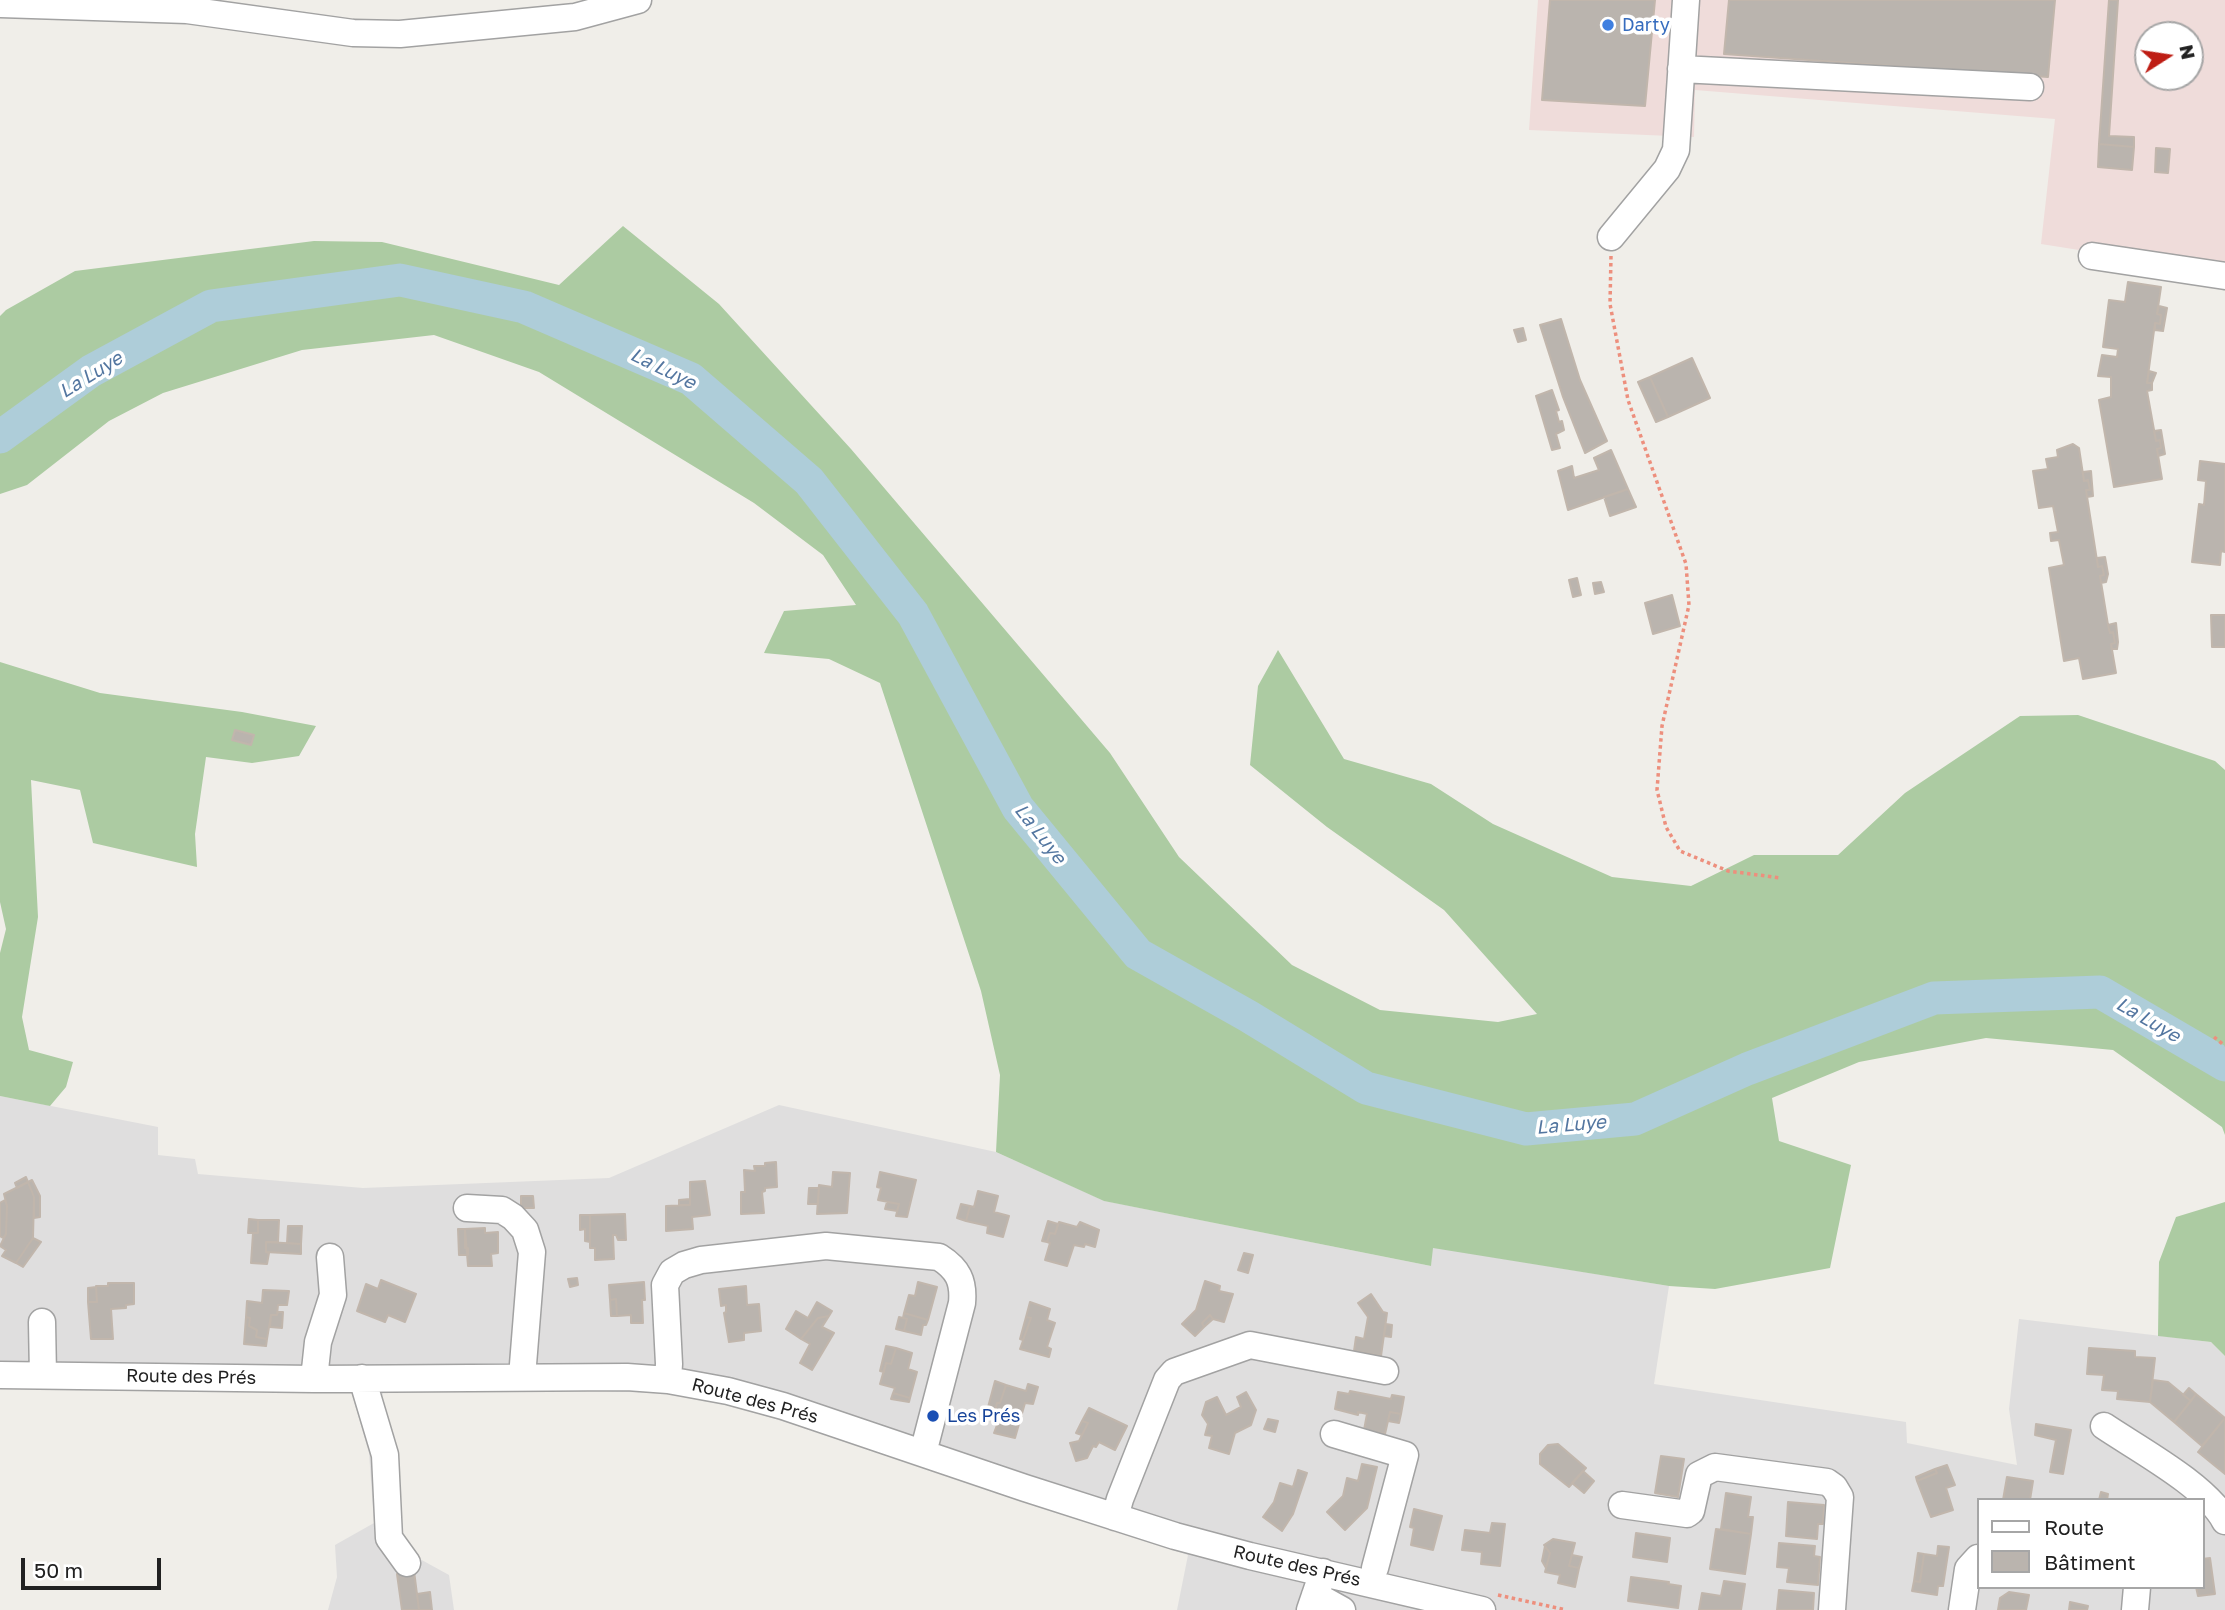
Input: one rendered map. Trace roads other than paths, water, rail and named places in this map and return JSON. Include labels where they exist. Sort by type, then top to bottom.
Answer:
[{"type":"street","points":[[0,4],[187,10],[353,33],[400,34],[575,16],[638,0]]},
{"type":"street","points":[[1611,237],[1667,169],[1676,150],[1686,0]]},
{"type":"street","points":[[1681,69],[2030,87]]},
{"type":"street","points":[[2092,256],[2225,276]]},
{"type":"street","points":[[467,1208],[502,1210],[513,1217],[525,1230],[533,1252],[522,1377]]},
{"type":"street","points":[[667,1380],[669,1364],[665,1284],[672,1272],[684,1265],[701,1260],[826,1246],[939,1257],[951,1264],[960,1276],[964,1289],[923,1453]]},
{"type":"street","points":[[314,1379],[317,1342],[333,1295],[330,1257]]},
{"type":"street","points":[[42,1322],[43,1375]]},
{"type":"street","points":[[1115,1517],[1119,1499],[1167,1380],[1174,1372],[1250,1345],[1385,1371]]},
{"type":"street","name":"Route des Prés","points":[[0,1375],[314,1379],[626,1377],[667,1380],[728,1391],[783,1406],[1200,1543],[1316,1592],[1490,1602]]},
{"type":"street","points":[[362,1378],[385,1455],[389,1538],[407,1563]]},
{"type":"street","points":[[2104,1426],[2202,1491],[2220,1511],[2225,1521]]},
{"type":"street","points":[[1334,1434],[1405,1455],[1376,1568]]},
{"type":"street","points":[[1622,1505],[1687,1514],[1699,1475],[1715,1467],[1827,1482],[1840,1497],[1832,1610]]},
{"type":"street","points":[[1962,1610],[1968,1569],[1976,1560]]},
{"type":"street","points":[[2135,1610],[2137,1589]]},
{"type":"street","points":[[1316,1592],[1342,1610]]},
{"type":"waterway","name":"La Luye","points":[[0,437],[91,371],[211,306],[400,280],[524,307],[691,379],[809,481],[913,614],[1018,808],[1138,954],[1248,1016],[1366,1088],[1526,1129],[1635,1119],[1747,1069],[1934,998],[2100,992],[2225,1065]]},
{"type":"place","name":"Darty","points":[[1608,25]]},
{"type":"place","name":"Les Prés","points":[[933,1416]]}]
